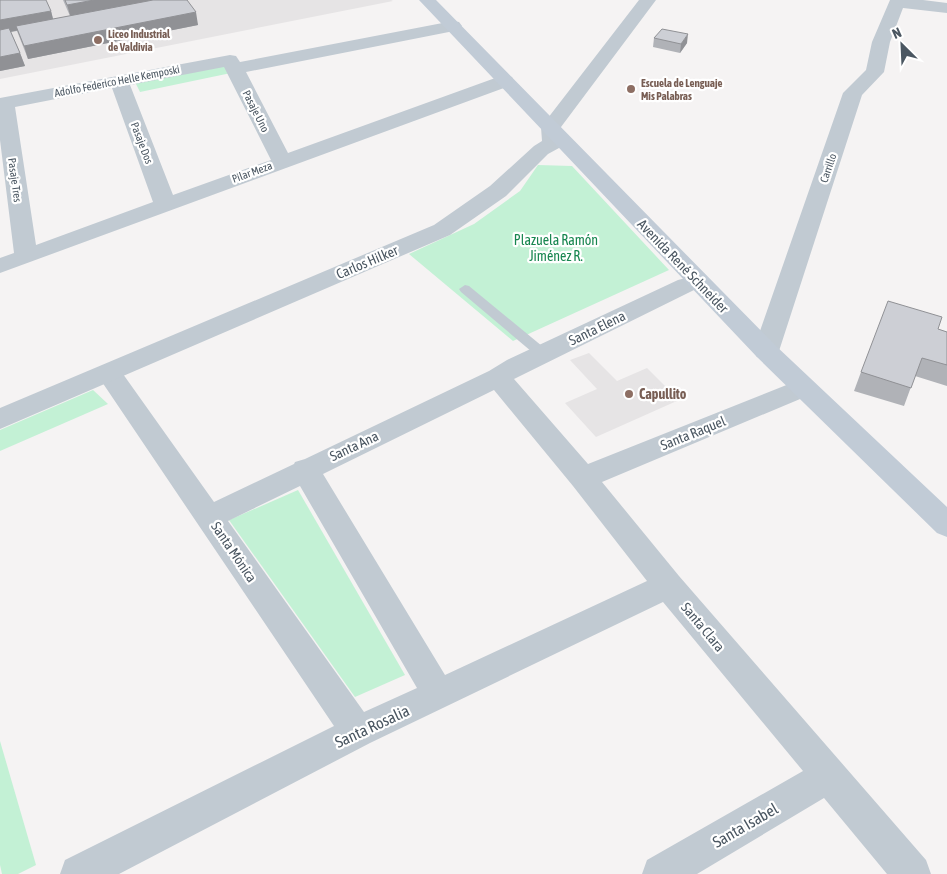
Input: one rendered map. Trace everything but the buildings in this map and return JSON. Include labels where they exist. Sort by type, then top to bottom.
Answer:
[{"type":"main road","name":"Avenida René Schneider","points":[[427,0],[551,127],[697,282],[803,388],[947,525]]},
{"type":"street","name":"Carlos Hilker","points":[[0,419],[442,230],[498,191],[541,150],[552,144],[551,127],[648,0]]},
{"type":"street","name":"Carrillo","points":[[766,351],[853,94],[875,72],[881,42],[897,2],[947,8]]},
{"type":"street","name":"Adolfo Federico Helle Kemposki","points":[[4,103],[119,81],[232,64],[453,26]]},
{"type":"street","name":"Pasaje Uno","points":[[232,64],[282,162]]},
{"type":"street","name":"Pasaje Dos","points":[[119,81],[165,204]]},
{"type":"street","name":"Pilar Meza","points":[[0,266],[505,81]]},
{"type":"street","name":"Pasaje Tres","points":[[4,103],[26,256]]},
{"type":"street","name":"Santa Elena","points":[[498,377],[516,366],[686,285],[697,282]]},
{"type":"street","name":"Santa Mónica","points":[[108,373],[358,732]]},
{"type":"street","name":"Santa Ana","points":[[210,517],[498,377]]},
{"type":"street","name":"Santa Clara","points":[[498,377],[583,478],[668,585],[912,874]]},
{"type":"street","name":"Santa Raquel","points":[[583,478],[803,388]]},
{"type":"street","points":[[305,470],[439,695]]},
{"type":"street","name":"Santa Rosalia","points":[[79,874],[358,732],[668,585]]},
{"type":"street","name":"Santa Isabel","points":[[661,874],[828,776]]},
{"type":"lane","points":[[465,289],[543,354]]},
{"type":"shaded area","name":"Liceo Industrial de Valdivia","points":[[0,0],[391,0],[393,1],[0,79]]},
{"type":"shaded area","name":"Capullito","points":[[589,353],[617,381],[647,368],[679,400],[596,437],[565,403],[597,389],[570,360]]},
{"type":"green space","points":[[224,62],[231,73],[140,92],[134,80]]},
{"type":"green space","name":"Plazuela Ramón Jiménez R.","points":[[538,165],[572,166],[669,270],[513,341],[409,254],[474,224],[520,191]]},
{"type":"green space","points":[[93,390],[108,404],[0,451],[0,430]]},
{"type":"green space","points":[[298,490],[405,675],[355,697],[229,520]]},
{"type":"green space","points":[[0,741],[36,865],[18,874],[2,874],[0,865]]},
{"type":"place","name":"Liceo Industrial de Valdivia","points":[[98,40]]},
{"type":"place","name":"Escuela de Lenguaje Mis Palabras","points":[[631,89]]},
{"type":"place","name":"Capullito","points":[[629,394]]}]
